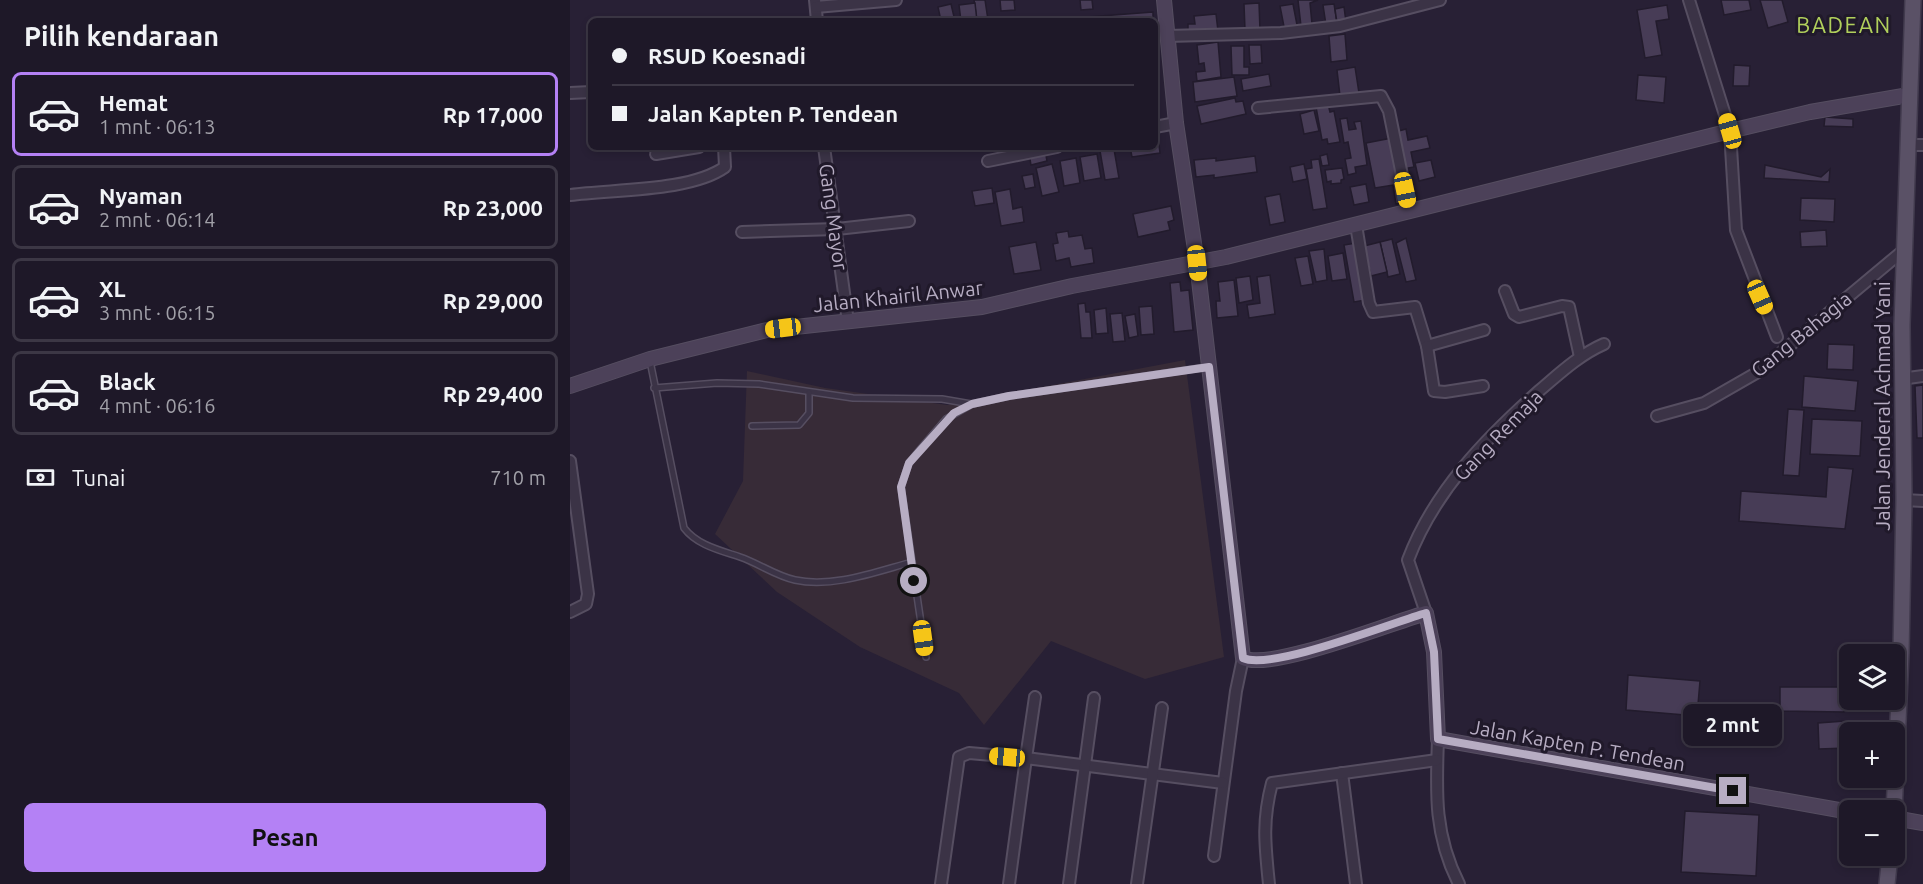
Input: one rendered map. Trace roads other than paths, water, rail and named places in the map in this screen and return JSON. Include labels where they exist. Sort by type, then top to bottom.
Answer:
[{"type":"main road","name":"Jalan Jenderal Achmad Yani","points":[[1895,800],[1901,665],[1904,500],[1901,379],[1904,250],[1916,145],[1909,94],[1913,0]]},
{"type":"main road","points":[[1887,884],[1889,866]]},
{"type":"street","points":[[816,4],[896,0]]},
{"type":"street","points":[[1164,0],[1176,123],[1197,263],[1242,664],[1236,691],[1214,856]]},
{"type":"street","points":[[1167,36],[1281,33],[1340,26],[1440,0]]},
{"type":"street","points":[[1689,0],[1730,131],[1736,230],[1777,337]]},
{"type":"street","points":[[570,93],[588,92]]},
{"type":"street","name":"Jalan Khairil Anwar","points":[[570,386],[650,359],[767,330],[982,307],[1072,286],[1197,263],[1810,112],[1909,94]]},
{"type":"street","points":[[1258,108],[1381,96],[1389,111],[1409,210]]},
{"type":"street","points":[[1158,126],[1176,123]]},
{"type":"street","points":[[656,154],[681,150]]},
{"type":"street","points":[[570,195],[669,185],[700,178],[725,167],[724,150]]},
{"type":"street","name":"Gang Mayor","points":[[824,150],[848,322]]},
{"type":"street","points":[[988,161],[1043,150]]},
{"type":"street","points":[[742,232],[837,229],[909,221]]},
{"type":"street","points":[[1356,225],[1371,309],[1377,314],[1415,308],[1427,346],[1434,391],[1445,392],[1483,386]]},
{"type":"street","name":"Gang Bahagia","points":[[1657,416],[1704,403],[1758,372],[1904,250]]},
{"type":"street","points":[[1504,291],[1512,312],[1519,317],[1562,306],[1569,308],[1580,357]]},
{"type":"street","points":[[1427,346],[1484,330]]},
{"type":"street","name":"Gang Remaja","points":[[1426,613],[1410,573],[1408,560],[1434,507],[1477,450],[1526,403],[1580,357],[1604,344]]},
{"type":"street","points":[[1901,379],[1923,376]]},
{"type":"street","points":[[570,461],[588,594],[585,604],[570,612]]},
{"type":"street","points":[[1904,500],[1923,501]]},
{"type":"street","points":[[1242,664],[1303,652],[1426,613],[1434,652],[1438,739],[1437,814],[1442,839],[1459,884]]},
{"type":"street","points":[[1009,884],[1035,697]]},
{"type":"street","points":[[1069,884],[1094,698]]},
{"type":"street","points":[[1137,884],[1162,708]]},
{"type":"street","name":"Jalan Kapten P. Tendean","points":[[1438,739],[1839,810]]},
{"type":"street","points":[[941,884],[959,757],[969,753],[1223,783]]},
{"type":"street","points":[[1269,884],[1264,855],[1264,820],[1272,783],[1437,760]]},
{"type":"street","points":[[1342,773],[1356,884]]},
{"type":"street","points":[[1905,820],[1923,823]]},
{"type":"lane","points":[[650,359],[684,528],[691,536],[703,544],[749,560],[794,580],[822,582],[867,575],[912,562]]},
{"type":"lane","points":[[926,657],[902,497],[904,474],[921,447],[946,419],[972,404],[1009,396],[1209,367]]},
{"type":"lane","points":[[654,388],[717,383],[759,384],[809,393],[894,400],[942,399],[972,404]]},
{"type":"lane","points":[[752,426],[799,425],[808,413],[809,393]]},
{"type":"district","name":"BADEAN","points":[[1844,24]]}]
